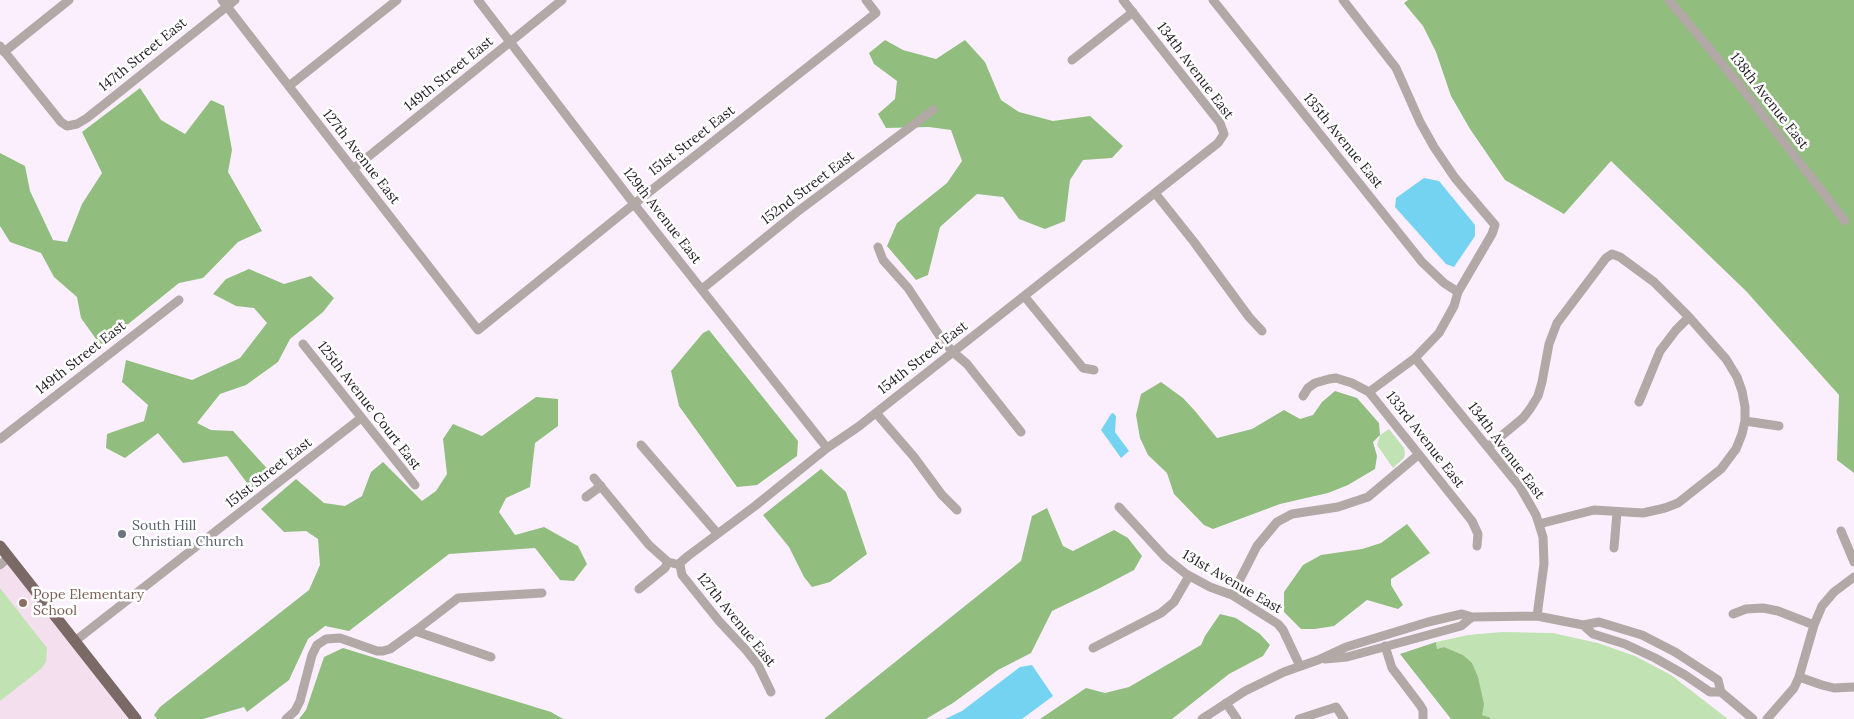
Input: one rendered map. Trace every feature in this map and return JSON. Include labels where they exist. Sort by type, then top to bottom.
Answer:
[{"type":"main road","points":[[0,546],[5,561],[75,641],[136,719]]},
{"type":"street","points":[[2,49],[69,0]]},
{"type":"street","name":"147th Street East","points":[[2,49],[61,122],[66,126],[77,124],[87,118],[224,3],[235,0]]},
{"type":"street","points":[[289,86],[397,0]]},
{"type":"street","name":"129th Avenue East","points":[[478,0],[634,204],[827,448]]},
{"type":"street","name":"149th Street East","points":[[353,169],[562,0]]},
{"type":"street","name":"151st Street East","points":[[478,330],[876,13],[866,0]]},
{"type":"street","name":"134th Avenue East","points":[[1123,0],[1213,114],[1222,128],[1224,137]]},
{"type":"street","name":"135th Avenue East","points":[[1214,0],[1422,262],[1444,283],[1458,292]]},
{"type":"street","points":[[1343,0],[1396,68],[1434,147],[1455,178],[1495,226],[1458,292],[1454,306],[1444,325],[1415,358],[1369,392]]},
{"type":"street","name":"138th Avenue East","points":[[1669,0],[1737,81],[1845,221]]},
{"type":"street","name":"127th Avenue East","points":[[224,3],[478,330]]},
{"type":"street","points":[[1072,60],[1133,12]]},
{"type":"street","name":"152nd Street East","points":[[702,288],[797,212],[932,110]]},
{"type":"street","name":"154th Street East","points":[[680,566],[681,562],[717,533],[827,448],[852,432],[1025,297],[1224,137]]},
{"type":"street","points":[[1155,193],[1262,331]]},
{"type":"street","points":[[878,248],[883,260],[908,288],[941,338],[967,364],[1021,432]]},
{"type":"street","points":[[1488,448],[1523,418],[1530,409],[1540,389],[1549,344],[1557,323],[1606,258],[1612,254],[1620,257],[1646,276],[1689,317],[1726,359],[1737,376],[1744,399],[1744,421],[1742,434],[1728,461],[1713,476],[1678,503],[1654,512],[1584,511],[1539,524]]},
{"type":"street","points":[[1025,297],[1084,368],[1094,370]]},
{"type":"street","name":"149th Street East","points":[[0,439],[180,300]]},
{"type":"street","points":[[1639,402],[1660,351],[1689,317]]},
{"type":"street","name":"125th Avenue Court East","points":[[303,344],[414,485]]},
{"type":"street","name":"134th Avenue East","points":[[1415,358],[1529,500],[1539,524],[1544,564],[1537,616]]},
{"type":"street","name":"133rd Avenue East","points":[[1303,396],[1308,388],[1315,383],[1336,378],[1352,383],[1369,392],[1472,522],[1478,534],[1476,546]]},
{"type":"street","points":[[876,413],[957,510]]},
{"type":"street","name":"151st Street East","points":[[75,641],[361,418]]},
{"type":"street","points":[[1744,421],[1778,426]]},
{"type":"street","points":[[641,445],[717,533]]},
{"type":"street","points":[[1232,595],[1257,546],[1277,522],[1292,514],[1338,507],[1368,497],[1418,455]]},
{"type":"street","points":[[594,478],[650,545],[668,562],[680,566]]},
{"type":"street","points":[[586,497],[600,486]]},
{"type":"street","name":"131st Avenue East","points":[[1118,508],[1165,558],[1189,576],[1232,595],[1278,624],[1283,630],[1300,666]]},
{"type":"street","points":[[1614,548],[1617,512]]},
{"type":"street","points":[[1841,531],[1854,562]]},
{"type":"street","points":[[639,589],[665,568],[668,562]]},
{"type":"street","name":"127th Avenue East","points":[[680,566],[682,575],[758,665],[771,692]]},
{"type":"street","points":[[1093,648],[1161,613],[1174,602],[1189,576]]},
{"type":"street","points":[[1767,719],[1785,699],[1799,677],[1814,625],[1822,606],[1834,592],[1854,577]]},
{"type":"street","points":[[288,719],[297,708],[312,655],[320,642],[326,639],[340,638],[377,651],[383,651],[390,649],[458,598],[542,593]]},
{"type":"street","points":[[1733,614],[1746,609],[1763,608],[1778,611],[1814,625]]},
{"type":"street","points":[[1202,719],[1265,681],[1346,647],[1428,622],[1462,614],[1472,617],[1537,616],[1583,625],[1599,622],[1642,635],[1675,652],[1718,680],[1721,692],[1753,719]]},
{"type":"street","points":[[1318,660],[1347,657],[1462,626],[1472,617]]},
{"type":"street","points":[[1583,625],[1593,634],[1626,644],[1655,658],[1710,692],[1721,692]]},
{"type":"street","points":[[415,631],[491,658]]},
{"type":"street","points":[[1385,646],[1392,668],[1420,705],[1424,717]]},
{"type":"street","points":[[1799,677],[1834,688],[1854,687]]},
{"type":"street","points":[[1226,703],[1237,719]]},
{"type":"street","points":[[1299,719],[1336,707],[1344,719]]},
{"type":"shaded area","name":"Pope Elementary School","points":[[9,557],[137,719],[0,719],[0,565]]},
{"type":"green space","points":[[1408,0],[1854,0],[1854,473],[1837,460],[1839,395],[1746,291],[1611,161],[1564,214],[1505,180],[1470,129],[1451,96],[1436,52],[1423,26],[1404,3]]},
{"type":"green space","points":[[885,40],[903,50],[936,59],[965,40],[985,62],[1001,100],[1019,112],[1053,121],[1090,116],[1123,146],[1112,158],[1083,160],[1070,180],[1065,221],[1045,229],[1019,219],[1003,197],[977,194],[940,227],[928,275],[916,280],[887,246],[897,223],[947,183],[962,161],[951,130],[929,127],[886,128],[878,114],[895,99],[897,81],[874,64],[869,53]]},
{"type":"green space","points":[[140,88],[161,120],[185,134],[211,100],[224,106],[232,150],[228,172],[262,231],[238,242],[203,278],[179,283],[101,346],[81,318],[77,297],[54,277],[41,253],[10,242],[0,226],[0,153],[25,166],[30,191],[53,240],[67,242],[82,204],[102,173],[82,132]]},
{"type":"green space","points":[[249,269],[284,284],[311,276],[334,298],[323,312],[290,339],[278,362],[246,385],[220,394],[197,423],[211,430],[233,431],[273,475],[253,491],[227,456],[183,463],[158,433],[125,458],[106,448],[107,434],[144,421],[148,405],[122,382],[126,360],[192,380],[240,358],[267,323],[254,308],[236,306],[213,294],[226,279]]},
{"type":"green space","points":[[709,330],[798,441],[797,456],[757,485],[737,487],[679,406],[671,371],[703,333]]},
{"type":"green space","points":[[1161,382],[1183,398],[1217,438],[1252,429],[1284,410],[1300,419],[1313,415],[1322,402],[1335,391],[1357,398],[1379,423],[1380,435],[1373,442],[1377,456],[1375,469],[1348,485],[1328,493],[1280,504],[1213,529],[1204,525],[1174,494],[1167,473],[1148,455],[1140,438],[1136,415],[1141,394]]},
{"type":"green space","points":[[536,397],[558,399],[558,426],[535,443],[530,487],[506,498],[499,512],[515,535],[544,527],[578,546],[587,564],[574,581],[560,580],[535,548],[449,554],[349,631],[325,626],[308,639],[289,680],[247,712],[244,707],[203,719],[157,719],[154,715],[160,707],[309,590],[320,565],[318,539],[306,531],[284,532],[261,509],[296,479],[324,503],[345,506],[362,496],[371,472],[383,462],[422,501],[436,491],[447,474],[443,439],[453,424],[482,436]]},
{"type":"green space","points":[[1389,429],[1404,448],[1405,453],[1404,458],[1393,468],[1377,445],[1380,435]]},
{"type":"green space","points":[[821,469],[846,492],[867,554],[830,582],[812,587],[804,577],[789,547],[763,515]]},
{"type":"green space","points":[[1047,508],[1063,546],[1073,551],[1114,530],[1128,538],[1142,556],[1134,570],[1052,611],[1031,653],[998,670],[953,703],[926,719],[824,719],[1021,561],[1032,516]]},
{"type":"green space","points":[[1407,524],[1430,553],[1391,579],[1391,585],[1403,605],[1398,609],[1367,600],[1334,626],[1315,629],[1301,629],[1284,612],[1284,592],[1303,565],[1321,555],[1362,549],[1381,543]]},
{"type":"green space","points":[[0,588],[47,648],[46,662],[41,669],[0,701]]},
{"type":"green space","points":[[1220,614],[1236,618],[1260,634],[1270,645],[1263,656],[1229,674],[1172,719],[1040,719],[1086,688],[1105,693],[1129,687],[1201,645]]},
{"type":"green space","points":[[1502,632],[1553,633],[1598,643],[1635,656],[1671,675],[1728,719],[1491,719],[1482,715],[1463,655],[1444,647],[1437,649],[1436,642],[1468,635]]},
{"type":"green space","points":[[1436,642],[1437,649],[1444,647],[1463,655],[1472,663],[1478,677],[1484,704],[1482,715],[1491,719],[1451,719],[1400,654]]},
{"type":"green space","points":[[343,648],[551,712],[563,719],[299,719],[306,710],[324,657]]},
{"type":"water","points":[[1424,178],[1439,181],[1475,225],[1475,236],[1454,267],[1446,264],[1395,207],[1396,198]]},
{"type":"water","points":[[1113,413],[1116,416],[1115,432],[1129,451],[1121,458],[1101,430]]},
{"type":"water","points":[[1032,665],[1053,696],[1022,719],[945,719],[962,711],[1020,667]]},
{"type":"place","name":"South Hill Christian Church","points":[[122,534]]},
{"type":"place","name":"Pope Elementary School","points":[[23,603]]}]
